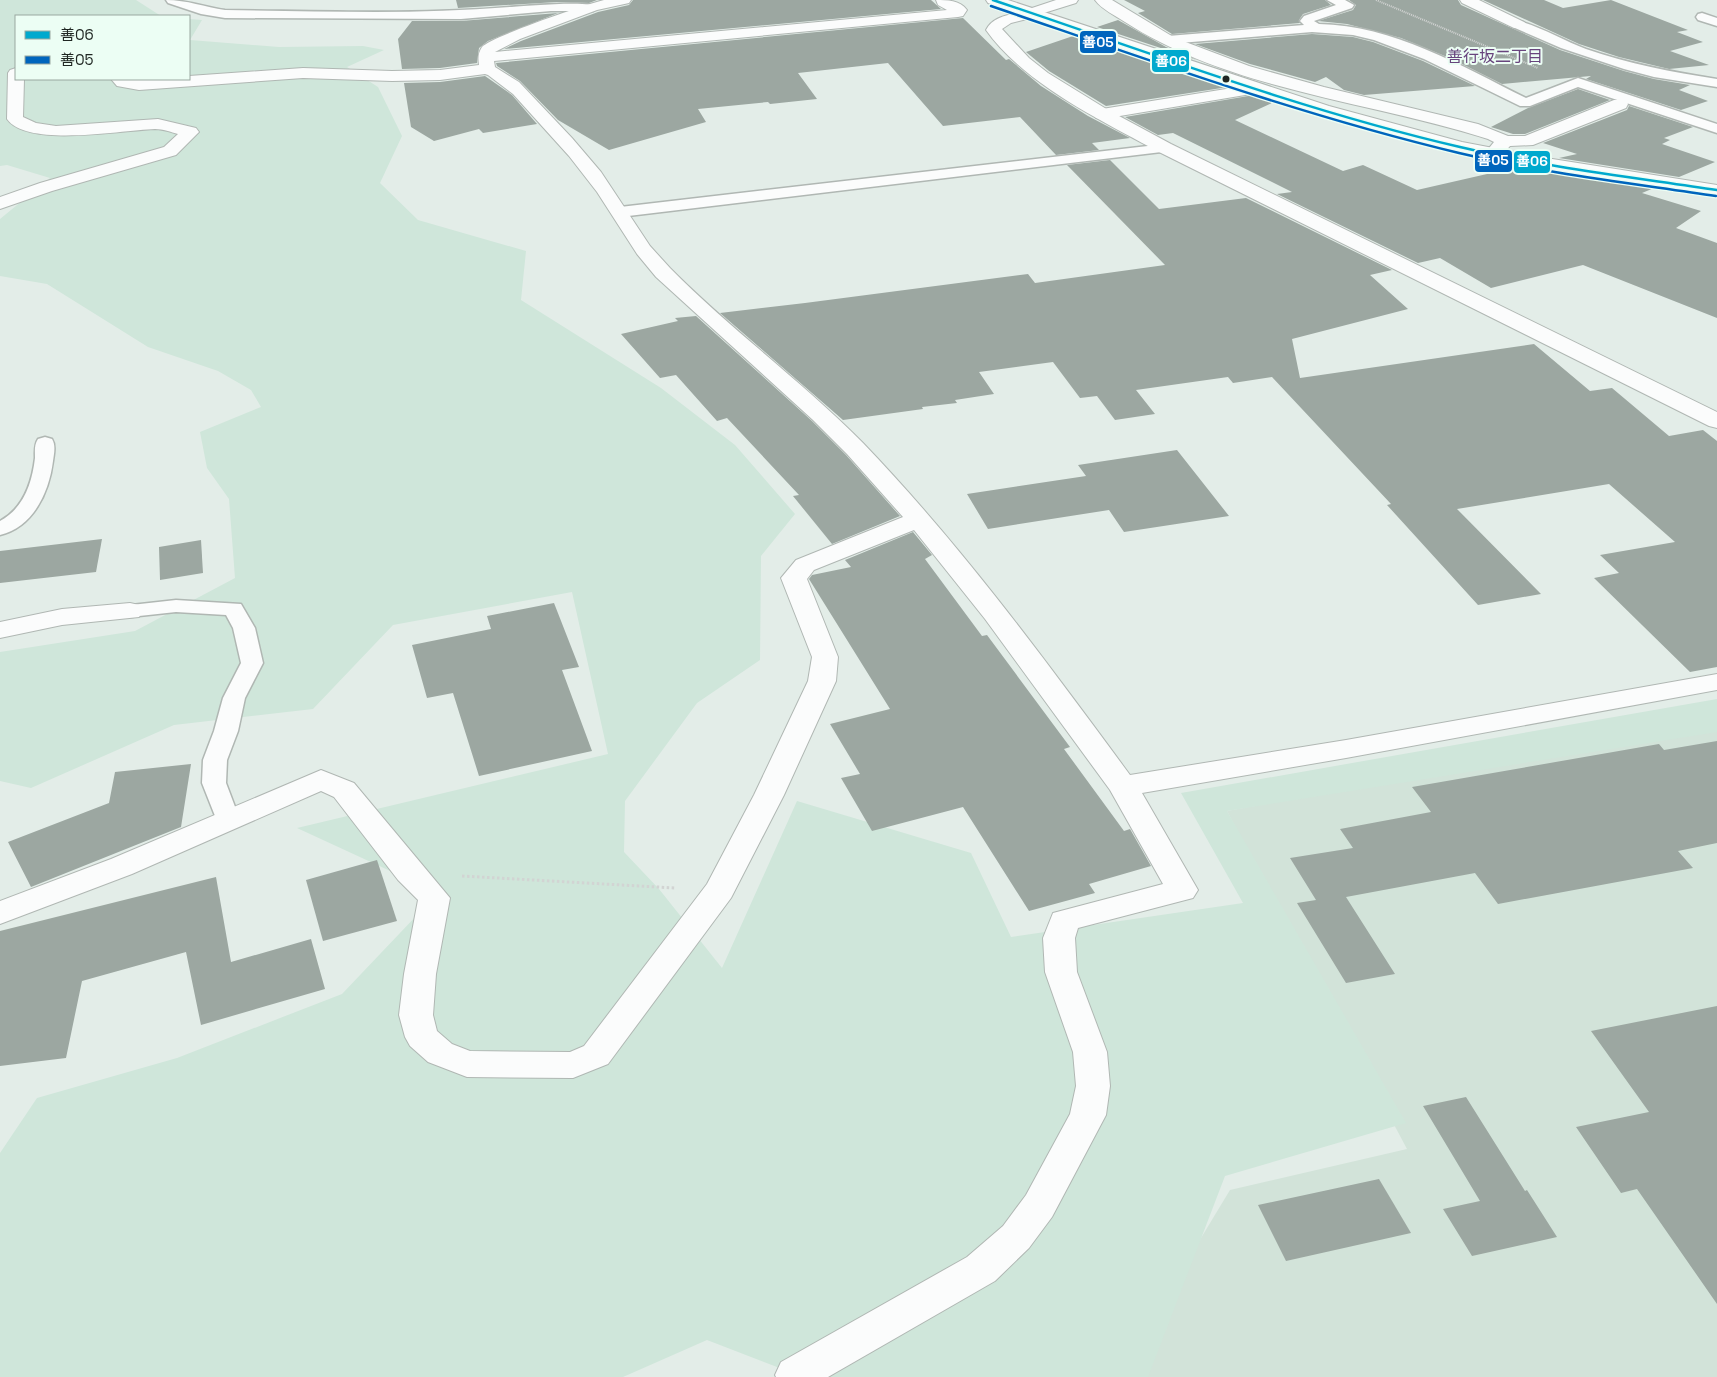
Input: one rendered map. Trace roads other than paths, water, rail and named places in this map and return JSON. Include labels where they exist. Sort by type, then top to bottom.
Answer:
[{"type":"street","points":[[487,63],[489,48],[515,36],[593,7],[624,0]]},
{"type":"street","points":[[120,80],[123,83],[139,85],[303,72],[411,76],[440,75],[487,63],[958,12],[960,10],[943,2],[943,0]]},
{"type":"street","points":[[993,0],[1257,89],[1341,115],[1461,147],[1499,147],[1527,141],[1620,104]]},
{"type":"street","points":[[1071,0],[1006,20],[996,26],[994,30],[1023,61],[1042,76],[1102,114],[1165,148],[1717,421]]},
{"type":"street","points":[[1102,0],[1168,40],[1211,57],[1284,82],[1424,115],[1494,135],[1499,147],[1546,163],[1717,190]]},
{"type":"street","points":[[1467,0],[1519,25]]},
{"type":"street","points":[[487,63],[522,94],[588,166],[654,264],[821,414],[950,557],[1123,786],[1182,890],[1084,914],[1064,922],[1059,938],[1060,972],[1090,1052],[1092,1086],[1088,1115],[1039,1206],[1016,1237],[981,1269],[795,1375],[796,1377]]},
{"type":"street","points":[[0,203],[46,186],[170,151],[190,132],[158,124],[56,131],[32,128],[15,119],[16,80]]},
{"type":"street","points":[[1102,114],[1257,89]]},
{"type":"street","points":[[0,913],[44,898],[321,780],[344,790],[408,872],[434,898],[420,974],[416,1015],[422,1037],[440,1053],[467,1064],[573,1065],[596,1055],[720,890],[769,795],[822,681],[825,657],[794,578],[805,564],[918,520]]},
{"type":"street","points":[[0,630],[62,617],[130,611]]},
{"type":"street","points":[[1123,786],[1262,765],[1539,712],[1717,682]]},
{"type":"lane","points":[[172,0],[205,11],[224,14],[461,15],[551,7],[593,7]]},
{"type":"lane","points":[[1316,28],[1306,21],[1348,5],[1333,0]]},
{"type":"lane","points":[[1702,17],[1717,22]]},
{"type":"lane","points":[[1519,25],[1564,45],[1646,71],[1717,83]]},
{"type":"lane","points":[[1168,40],[1316,28],[1366,34],[1399,44],[1450,66],[1525,103],[1578,82],[1717,128]]},
{"type":"lane","points":[[620,212],[1165,148]]},
{"type":"lane","points":[[0,529],[20,516],[36,495],[44,470],[45,443]]},
{"type":"lane","points":[[130,611],[176,606],[233,609],[244,628],[252,663],[234,698],[226,731],[215,760],[214,783],[228,820]]},
{"type":"district","name":"善行坂二丁目","points":[[1495,56]]}]
